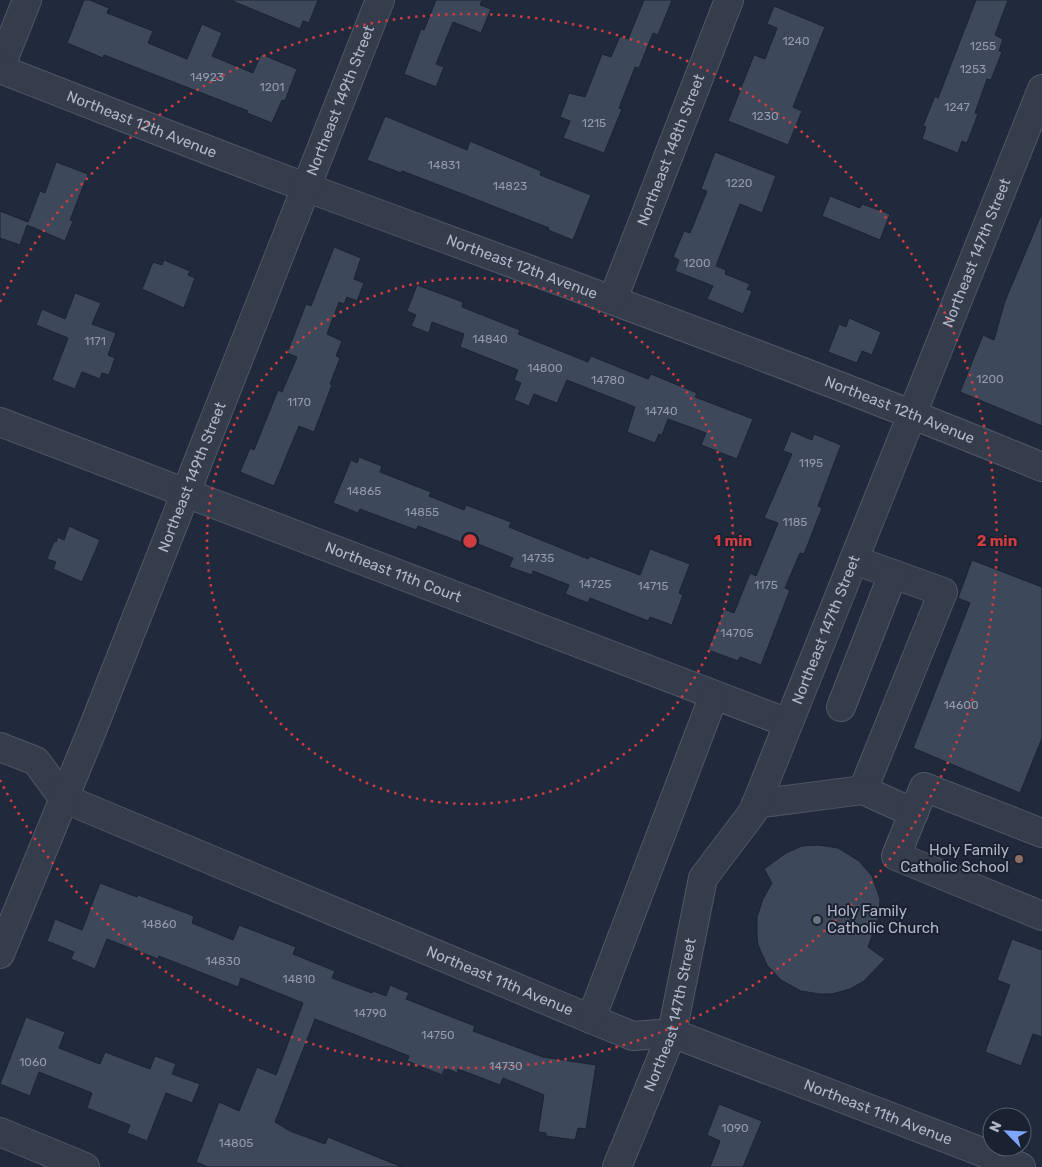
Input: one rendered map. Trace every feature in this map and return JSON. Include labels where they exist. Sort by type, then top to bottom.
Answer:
[{"type":"street","points":[[0,68],[27,0]]},
{"type":"street","name":"Northeast 149th Street","points":[[0,954],[93,728],[380,0]]},
{"type":"street","name":"Northeast 148th Street","points":[[613,300],[729,0]]},
{"type":"street","name":"Northeast 12th Avenue","points":[[0,68],[306,188],[613,300],[913,414],[1042,466]]},
{"type":"street","name":"Northeast 147th Street","points":[[617,1167],[672,1033],[703,878],[753,812],[1042,89]]},
{"type":"street","name":"Northeast 11th Court","points":[[0,422],[788,723]]},
{"type":"street","points":[[854,560],[943,592],[863,790]]},
{"type":"street","points":[[841,707],[893,574]]},
{"type":"street","points":[[591,1019],[714,695]]},
{"type":"street","points":[[0,747],[36,761],[63,798]]},
{"type":"street","points":[[1042,833],[924,787],[896,856],[1042,916]]},
{"type":"street","points":[[756,804],[863,790],[914,813]]},
{"type":"street","name":"Northeast 11th Avenue","points":[[63,798],[633,1036],[672,1033],[969,1158],[1021,1167]]},
{"type":"street","points":[[0,1132],[85,1167]]},
{"type":"building","points":[[84,0],[90,0],[109,8],[107,13],[153,31],[148,43],[187,59],[202,24],[222,33],[212,56],[253,73],[261,54],[297,69],[285,101],[282,100],[272,123],[247,113],[248,111],[104,55],[103,58],[67,43]]},
{"type":"building","points":[[230,0],[318,0],[309,23],[303,21],[300,29]]},
{"type":"building","points":[[436,0],[482,0],[480,5],[491,9],[481,33],[453,22],[436,64],[444,67],[436,87],[404,74],[421,29],[424,30]]},
{"type":"building","points":[[644,0],[672,0],[658,35],[653,33],[639,68],[635,67],[619,108],[622,109],[604,153],[563,138],[570,121],[560,117],[569,93],[585,97],[602,54],[611,57],[620,36],[628,39]]},
{"type":"building","points":[[976,0],[1008,0],[995,35],[1003,39],[999,51],[1002,52],[991,80],[987,79],[975,113],[978,114],[967,143],[962,141],[958,153],[922,139],[926,127],[923,126],[935,96],[938,98]]},
{"type":"building","points":[[774,6],[825,27],[793,107],[802,111],[788,145],[728,121],[754,55],[765,59],[777,28],[767,24]]},
{"type":"building","points":[[385,116],[467,150],[470,141],[541,171],[540,175],[591,195],[573,240],[548,230],[549,228],[465,195],[367,160]]},
{"type":"building","points":[[715,152],[776,176],[762,213],[740,204],[716,266],[726,270],[725,274],[750,284],[747,289],[752,291],[743,314],[707,299],[713,286],[675,271],[679,260],[673,257],[684,231],[690,233],[707,191],[701,189]]},
{"type":"building","points":[[56,162],[88,174],[70,220],[73,221],[65,241],[27,225],[20,245],[0,238],[0,211],[28,222],[40,191],[45,193]]},
{"type":"building","points":[[830,196],[860,208],[862,204],[890,214],[880,240],[822,216]]},
{"type":"building","points":[[1042,213],[1042,426],[960,392],[983,335],[994,340],[1005,301]]},
{"type":"building","points":[[334,247],[361,258],[354,279],[364,283],[357,301],[347,297],[344,304],[339,302],[327,334],[342,341],[336,356],[340,358],[330,384],[332,385],[314,432],[299,426],[274,486],[240,472],[250,448],[254,450],[278,390],[282,392],[297,357],[287,353],[306,304],[311,306]]},
{"type":"building","points":[[164,260],[190,271],[188,275],[195,278],[184,308],[142,289],[153,262],[162,265]]},
{"type":"building","points":[[417,285],[463,302],[462,307],[520,330],[518,334],[588,362],[591,356],[648,379],[651,374],[697,393],[695,397],[753,419],[737,459],[701,445],[706,433],[668,419],[662,435],[659,434],[655,443],[627,432],[635,407],[567,380],[557,403],[534,394],[529,406],[514,400],[521,383],[514,380],[518,370],[460,347],[464,334],[432,322],[429,333],[411,326],[416,315],[407,311]]},
{"type":"building","points":[[75,293],[101,303],[92,324],[116,333],[108,355],[115,358],[109,375],[102,373],[100,379],[82,372],[75,389],[52,380],[68,338],[36,325],[42,309],[65,319]]},
{"type":"building","points":[[849,318],[881,332],[872,355],[862,351],[857,363],[828,352],[839,324],[846,327]]},
{"type":"building","points":[[791,431],[812,440],[814,434],[841,445],[818,506],[822,508],[804,554],[800,553],[785,588],[790,590],[761,665],[740,657],[738,661],[708,650],[724,609],[734,613],[750,573],[756,576],[778,523],[764,518],[792,454],[783,451]]},
{"type":"building","points":[[359,457],[382,466],[380,472],[431,492],[429,496],[464,510],[466,505],[511,522],[509,527],[588,559],[590,556],[640,575],[650,549],[690,564],[679,593],[683,595],[672,625],[650,617],[648,621],[590,598],[588,603],[565,594],[569,585],[533,571],[532,575],[509,567],[513,558],[478,544],[476,548],[418,526],[416,530],[360,509],[358,513],[333,503],[351,460],[357,463]]},
{"type":"building","points":[[69,526],[100,540],[82,582],[53,569],[56,562],[47,559],[54,541],[56,542],[58,537],[64,540]]},
{"type":"building","points":[[972,560],[1042,587],[1042,738],[1020,793],[913,748],[970,603],[958,598]]},
{"type":"building","name":"Holy Family Catholic Church","points":[[818,845],[838,848],[859,861],[872,876],[880,899],[879,917],[868,947],[885,959],[864,981],[850,989],[832,994],[801,991],[781,980],[767,965],[758,945],[757,936],[757,917],[763,899],[772,883],[764,869],[786,853],[802,846]]},
{"type":"building","points":[[100,883],[194,916],[192,923],[233,940],[239,925],[296,947],[293,954],[335,971],[332,978],[372,993],[373,991],[386,996],[390,985],[409,993],[406,999],[475,1026],[473,1031],[543,1057],[596,1065],[586,1129],[578,1128],[575,1140],[546,1136],[546,1133],[538,1132],[544,1095],[503,1078],[500,1085],[458,1069],[457,1073],[445,1068],[442,1075],[407,1061],[409,1056],[315,1019],[275,1122],[290,1131],[325,1144],[328,1137],[402,1167],[208,1167],[196,1162],[219,1102],[239,1111],[257,1067],[276,1075],[303,1003],[241,978],[238,987],[159,956],[158,959],[107,939],[95,969],[71,959],[74,952],[47,941],[55,919],[82,930]]},
{"type":"building","points":[[1012,939],[1042,950],[1042,1037],[1033,1034],[1021,1066],[985,1052],[1010,985],[997,980]]},
{"type":"building","points":[[26,1017],[65,1032],[59,1048],[100,1064],[105,1052],[150,1069],[155,1056],[176,1064],[172,1074],[200,1084],[192,1103],[166,1093],[147,1141],[127,1133],[130,1125],[87,1108],[92,1093],[39,1072],[30,1096],[0,1084]]},
{"type":"building","points":[[719,1104],[762,1121],[743,1167],[710,1167],[720,1141],[707,1135]]},
{"type":"place","name":"Holy Family Catholic School","points":[[1019,859]]},
{"type":"place","name":"Holy Family Catholic Church","points":[[817,920]]}]
